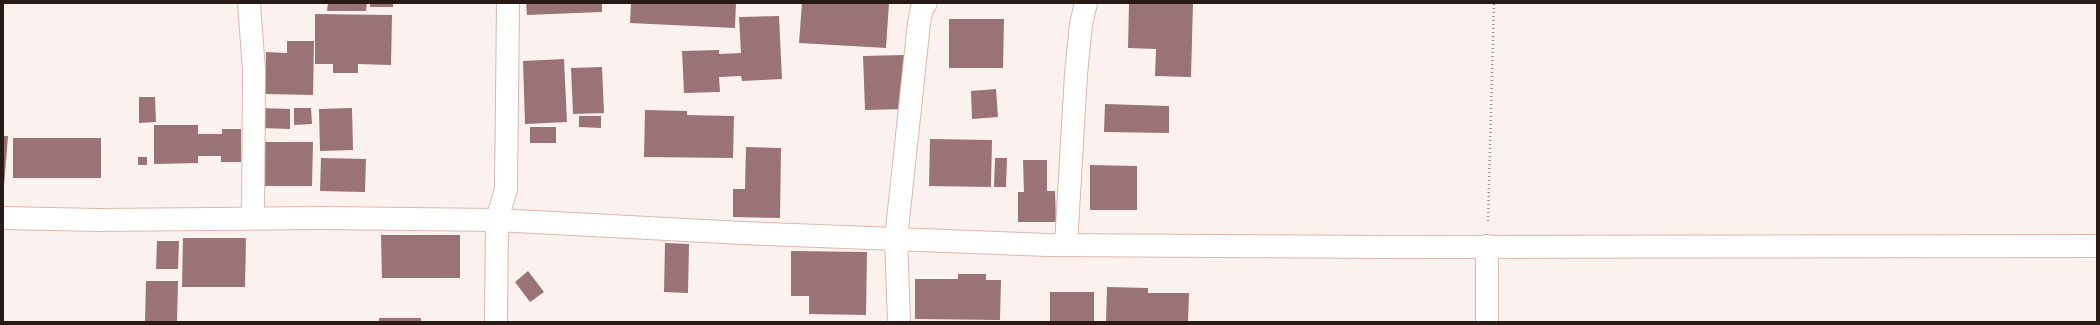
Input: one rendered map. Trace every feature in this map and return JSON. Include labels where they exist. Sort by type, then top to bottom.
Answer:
[{"type":"street","points":[[249,3],[254,70],[253,218]]},
{"type":"street","points":[[496,322],[497,220],[506,189],[508,3]]},
{"type":"street","points":[[899,322],[896,239],[919,23],[922,8],[926,3]]},
{"type":"street","points":[[1066,245],[1080,24],[1086,3]]},
{"type":"street","points":[[3,218],[99,220],[253,218],[497,220],[896,239],[1066,245],[1383,247],[2097,246]]},
{"type":"street","points":[[1487,246],[1487,322]]},
{"type":"path","points":[[1487,246],[1494,3]]},
{"type":"building","points":[[328,3],[367,3],[366,11],[327,11]]},
{"type":"building","points":[[370,3],[393,3],[393,7],[370,7]]},
{"type":"building","points":[[526,3],[602,3],[602,12],[527,15]]},
{"type":"building","points":[[631,3],[736,3],[735,28],[630,23]]},
{"type":"building","points":[[802,3],[889,3],[886,48],[799,43]]},
{"type":"building","points":[[1129,3],[1193,3],[1191,77],[1155,76],[1156,49],[1128,48]]},
{"type":"building","points":[[315,14],[392,15],[391,65],[358,64],[358,73],[333,73],[333,64],[315,64]]},
{"type":"building","points":[[779,16],[782,79],[742,81],[741,76],[719,77],[720,92],[684,93],[682,51],[719,50],[719,54],[741,53],[739,17]]},
{"type":"building","points":[[949,19],[1004,19],[1003,68],[949,68]]},
{"type":"building","points":[[287,41],[314,41],[313,95],[265,94],[266,52],[287,53]]},
{"type":"building","points":[[904,55],[906,109],[865,110],[863,56]]},
{"type":"building","points":[[564,59],[567,122],[525,124],[523,61]]},
{"type":"building","points":[[602,67],[604,113],[573,114],[571,68]]},
{"type":"building","points":[[996,89],[998,117],[972,119],[971,91]]},
{"type":"building","points":[[139,97],[155,97],[156,122],[139,123]]},
{"type":"building","points":[[1105,104],[1169,106],[1169,133],[1104,132]]},
{"type":"building","points":[[260,108],[290,109],[290,129],[260,128]]},
{"type":"building","points":[[294,108],[311,108],[312,124],[294,125]]},
{"type":"building","points":[[352,108],[353,150],[320,151],[319,109]]},
{"type":"building","points":[[645,110],[687,111],[687,115],[734,116],[733,158],[644,157]]},
{"type":"building","points":[[579,116],[601,116],[601,128],[579,127]]},
{"type":"building","points":[[154,125],[198,125],[198,134],[222,134],[222,129],[241,129],[241,162],[221,162],[221,156],[198,156],[198,163],[154,164]]},
{"type":"building","points":[[530,127],[556,127],[556,143],[530,143]]},
{"type":"building","points":[[3,136],[8,136],[4,186],[3,186]]},
{"type":"building","points":[[13,138],[101,138],[101,178],[13,178]]},
{"type":"building","points":[[930,139],[992,140],[991,187],[929,186]]},
{"type":"building","points":[[258,142],[313,142],[312,186],[258,186]]},
{"type":"building","points":[[746,147],[781,148],[780,218],[733,217],[733,189],[745,189]]},
{"type":"building","points":[[138,157],[147,157],[147,165],[138,165]]},
{"type":"building","points":[[321,158],[366,159],[365,192],[320,191]]},
{"type":"building","points":[[995,158],[1007,158],[1006,187],[994,187]]},
{"type":"building","points":[[1023,160],[1047,160],[1047,191],[1055,191],[1056,222],[1018,222],[1018,192],[1024,192]]},
{"type":"building","points":[[1090,165],[1137,166],[1137,210],[1090,210]]},
{"type":"building","points":[[381,235],[460,235],[460,278],[382,278]]},
{"type":"building","points":[[183,238],[246,238],[245,287],[182,287]]},
{"type":"building","points":[[157,241],[179,241],[178,269],[156,269]]},
{"type":"building","points":[[665,243],[689,244],[688,293],[664,292]]},
{"type":"building","points":[[791,251],[867,252],[866,315],[809,314],[809,296],[791,296]]},
{"type":"building","points":[[528,271],[544,292],[530,302],[515,282]]},
{"type":"building","points":[[958,274],[986,274],[986,280],[1001,280],[1000,320],[915,319],[915,279],[958,279]]},
{"type":"building","points":[[146,281],[178,281],[177,322],[145,322]]},
{"type":"building","points":[[1107,287],[1148,288],[1148,293],[1189,293],[1188,322],[1106,322]]},
{"type":"building","points":[[1050,292],[1094,292],[1094,322],[1050,322]]},
{"type":"building","points":[[379,318],[421,318],[421,322],[379,322]]}]
